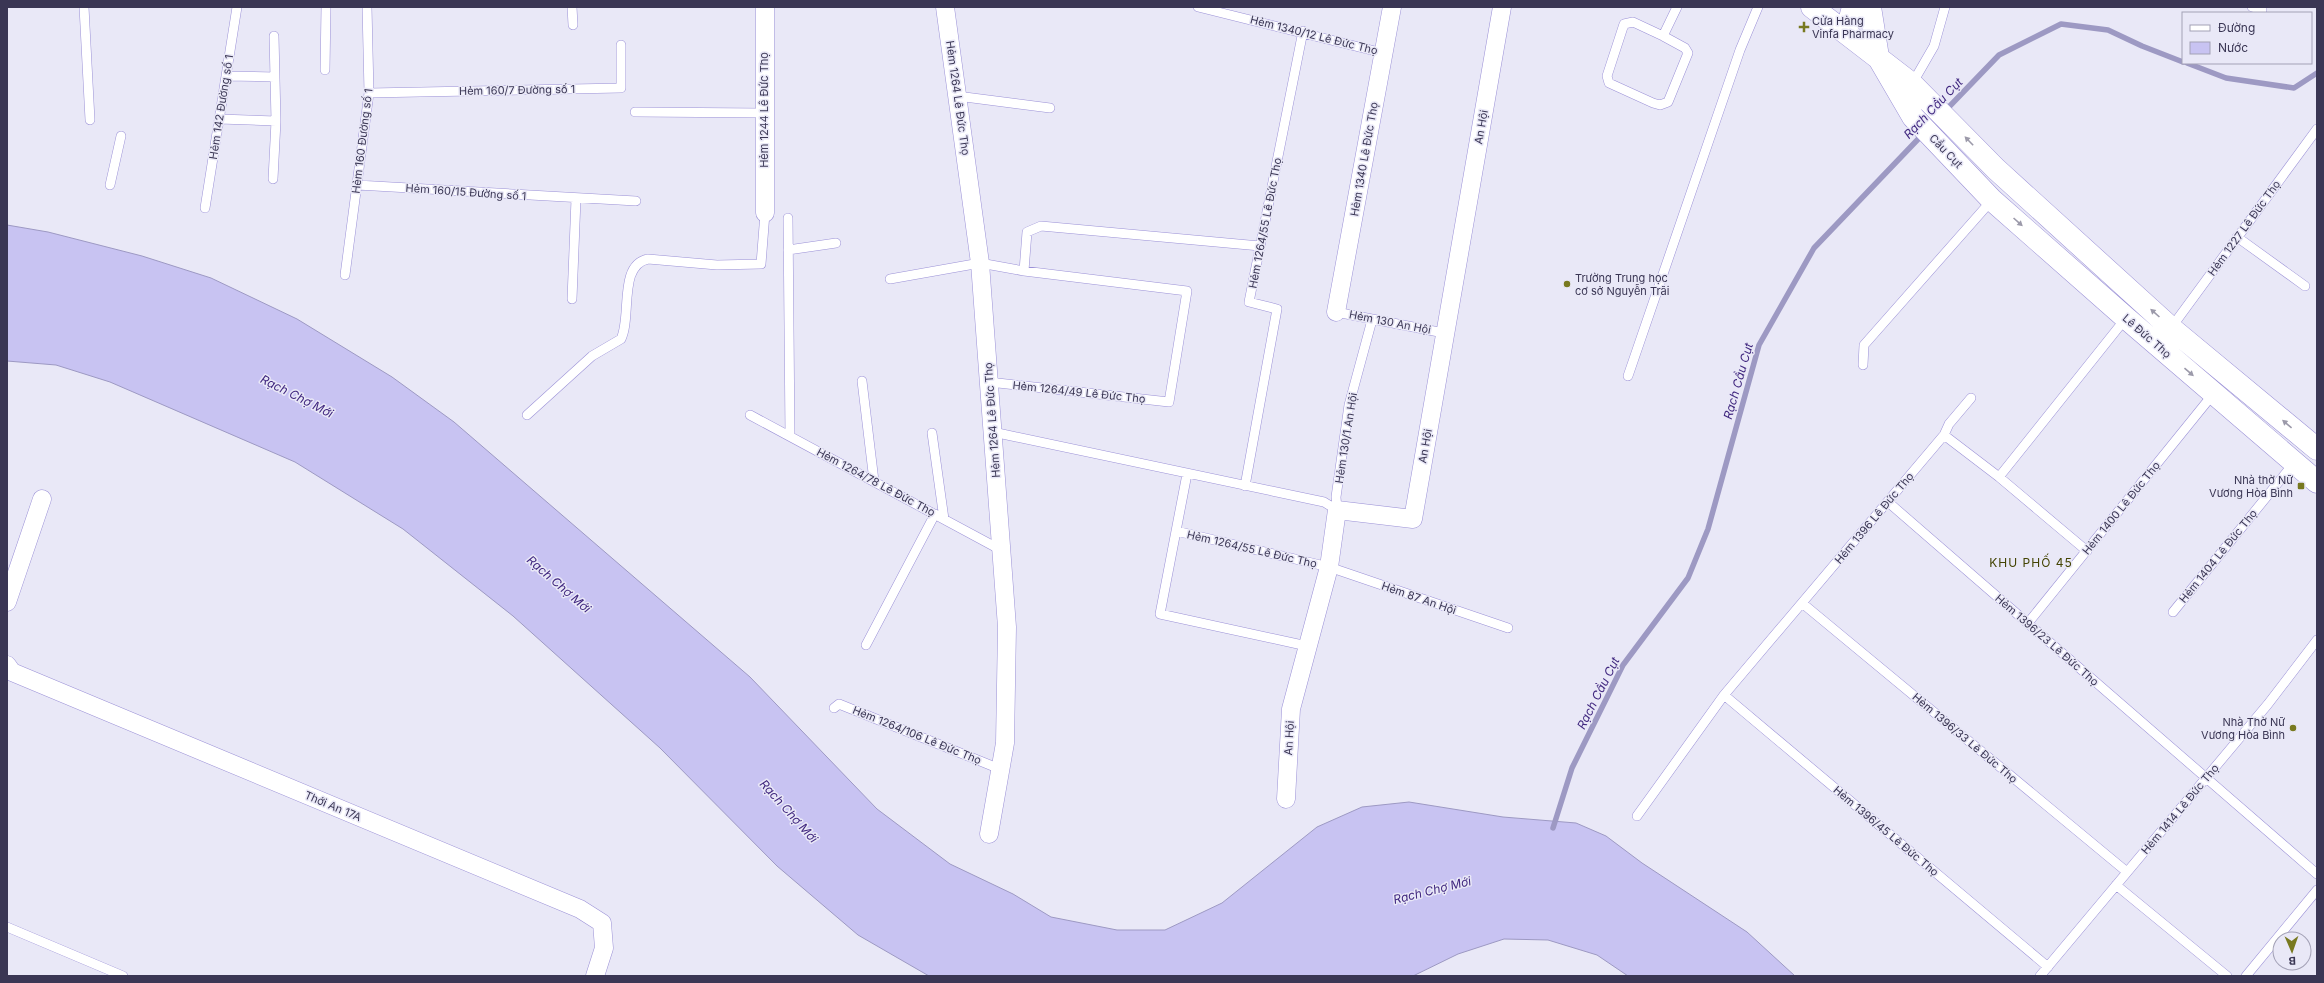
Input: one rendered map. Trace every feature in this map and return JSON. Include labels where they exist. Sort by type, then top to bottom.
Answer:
[{"type":"main road","points":[[1812,7],[1912,84]]},
{"type":"main road","points":[[1846,33],[1852,7]]},
{"type":"main road","points":[[1870,7],[1878,57]]},
{"type":"main road","name":"Cầu Cụt","points":[[1878,57],[1913,117],[1986,192]]},
{"type":"main road","name":"Lê Đức Thọ","points":[[1912,84],[1933,103],[1996,169],[2171,328],[2317,449]]},
{"type":"main road","name":"Lê Đức Thọ","points":[[1986,192],[2126,318],[2317,482]]},
{"type":"street","name":"Hẻm 1244 Lê Đức Thọ","points":[[765,7],[765,213]]},
{"type":"street","name":"Hẻm 1264 Lê Đức Thọ","points":[[945,7],[980,263],[1007,627],[1005,742],[989,834]]},
{"type":"street","name":"Hẻm 1340 Lê Đức Thọ","points":[[1336,312],[1392,7]]},
{"type":"street","name":"An Hội","points":[[1286,799],[1291,709],[1329,567],[1337,510],[1413,519],[1444,332],[1502,7]]},
{"type":"street","points":[[7,602],[42,499]]},
{"type":"street","name":"Thới An 17A","points":[[10,668],[580,909],[602,923],[604,948],[595,976]]},
{"type":"lane","points":[[84,7],[90,120]]},
{"type":"lane","name":"Hẻm 142 Đường số 1","points":[[205,208],[237,7]]},
{"type":"lane","points":[[325,70],[326,7]]},
{"type":"lane","name":"Hẻm 160 Đường số 1","points":[[345,275],[369,93],[367,7]]},
{"type":"lane","points":[[572,7],[574,25]]},
{"type":"lane","name":"Hẻm 1340/12 Lê Đức Thọ","points":[[1198,7],[1303,31],[1383,53]]},
{"type":"lane","points":[[1663,36],[1676,7]]},
{"type":"lane","points":[[1628,376],[1740,50],[1758,7]]},
{"type":"lane","points":[[1912,84],[1934,46],[1945,7]]},
{"type":"lane","points":[[2252,7],[2262,10]]},
{"type":"lane","points":[[1633,22],[1663,36],[1685,48],[1688,53],[1668,102],[1660,105],[1653,103],[1609,83],[1607,76],[1624,24],[1633,22]]},
{"type":"lane","name":"Hẻm 1264/55 Lê Đức Thọ","points":[[1245,486],[1277,309],[1249,302],[1303,31]]},
{"type":"lane","points":[[273,179],[276,121],[274,36]]},
{"type":"lane","name":"Hẻm 160/7 Đường số 1","points":[[369,93],[621,88],[621,45]]},
{"type":"lane","points":[[226,76],[275,77]]},
{"type":"lane","points":[[957,96],[1050,108]]},
{"type":"lane","points":[[635,112],[764,113]]},
{"type":"lane","points":[[219,119],[276,121]]},
{"type":"lane","name":"Hẻm 1227 Lê Đức Thọ","points":[[2171,328],[2317,129]]},
{"type":"lane","points":[[110,185],[121,136]]},
{"type":"lane","name":"Hẻm 160/15 Đường số 1","points":[[357,185],[576,199],[636,201]]},
{"type":"lane","points":[[1863,365],[1864,345],[1986,192]]},
{"type":"lane","points":[[572,299],[576,199]]},
{"type":"lane","points":[[527,415],[592,356],[621,339],[626,320],[630,275],[638,262],[648,259],[717,265],[761,264],[765,213]]},
{"type":"lane","points":[[788,218],[790,436]]},
{"type":"lane","points":[[890,279],[980,263],[1024,271],[1027,232],[1040,226],[1260,246]]},
{"type":"lane","points":[[2237,237],[2305,286]]},
{"type":"lane","points":[[788,250],[836,243]]},
{"type":"lane","name":"Hẻm 1264/49 Lê Đức Thọ","points":[[989,382],[1169,402],[1187,291],[1024,271]]},
{"type":"lane","name":"Hẻm 130 An Hội","points":[[1336,312],[1372,320],[1444,332]]},
{"type":"lane","points":[[1999,477],[2126,318]]},
{"type":"lane","name":"Hẻm 130/1 An Hội","points":[[1337,510],[1336,497],[1349,405],[1372,320]]},
{"type":"lane","points":[[862,381],[874,481]]},
{"type":"lane","name":"Hẻm 1400 Lê Đức Thọ","points":[[2028,623],[2214,393]]},
{"type":"lane","name":"Hẻm 1396 Lê Đức Thọ","points":[[1637,816],[1724,695],[1944,435],[1949,424],[1971,398]]},
{"type":"lane","name":"Hẻm 1264/78 Lê Đức Thọ","points":[[750,415],[1001,550]]},
{"type":"lane","points":[[993,432],[1324,502],[1337,510]]},
{"type":"lane","points":[[932,433],[944,519]]},
{"type":"lane","points":[[1944,435],[1999,477],[2087,551]]},
{"type":"lane","name":"Hẻm 1404 Lê Đức Thọ","points":[[2173,612],[2294,462]]},
{"type":"lane","name":"Hẻm 1264/55 Lê Đức Thọ","points":[[1187,474],[1160,614],[1307,646]]},
{"type":"lane","name":"Hẻm 1396/23 Lê Đức Thọ","points":[[1888,502],[2317,874]]},
{"type":"lane","points":[[866,645],[935,514]]},
{"type":"lane","name":"Hẻm 1264/55 Lê Đức Thọ","points":[[1176,531],[1329,567]]},
{"type":"lane","name":"Hẻm 87 An Hội","points":[[1329,567],[1508,628]]},
{"type":"lane","name":"Hẻm 1396/33 Lê Đức Thọ","points":[[1802,603],[2127,872]]},
{"type":"lane","name":"Hẻm 1414 Lê Đức Thọ","points":[[2040,976],[2268,704],[2317,640]]},
{"type":"lane","name":"Hẻm 1396/45 Lê Đức Thọ","points":[[1724,695],[2048,966]]},
{"type":"lane","name":"Hẻm 1264/106 Lê Đức Thọ","points":[[834,708],[839,704],[1000,769]]},
{"type":"lane","points":[[2116,885],[2227,976]]},
{"type":"lane","points":[[2248,975],[2317,890]]},
{"type":"lane","points":[[7,927],[122,976]]},
{"type":"water","name":"Rạch Chợ Mới","points":[[7,225],[48,232],[142,256],[211,278],[297,319],[392,377],[454,422],[750,677],[877,809],[950,864],[1013,894],[1051,917],[1117,930],[1165,930],[1222,903],[1317,827],[1362,807],[1409,802],[1503,817],[1576,823],[1606,836],[1642,863],[1747,932],[1795,976],[1628,976],[1597,955],[1548,940],[1504,939],[1458,954],[1413,976],[929,976],[858,935],[777,866],[660,748],[513,616],[403,529],[295,462],[110,382],[56,365],[7,361]]},
{"type":"waterway","name":"Rạch Cầu Cụt","points":[[1945,111],[1999,55],[2061,24],[2108,30],[2142,46],[2182,62]]},
{"type":"waterway","name":"Rạch Cầu Cụt","points":[[2190,64],[2226,78],[2294,88],[2317,73]]},
{"type":"waterway","name":"Rạch Cầu Cụt","points":[[1553,828],[1572,768],[1623,665],[1688,578],[1708,529],[1759,345],[1814,248],[1923,134]]},
{"type":"place","name":"Cửa Hàng Vinfa Pharmacy","points":[[1804,27]]},
{"type":"place","name":"Trường Trung học cơ sở Nguyễn Trãi","points":[[1567,284]]},
{"type":"place","name":"Nhà thờ Nữ Vương Hòa Bình","points":[[2301,486]]},
{"type":"place","name":"Nhà Thờ Nữ Vương Hòa Bình","points":[[2293,728]]},
{"type":"district","name":"KHU PHỐ 45","points":[[2031,562]]}]
